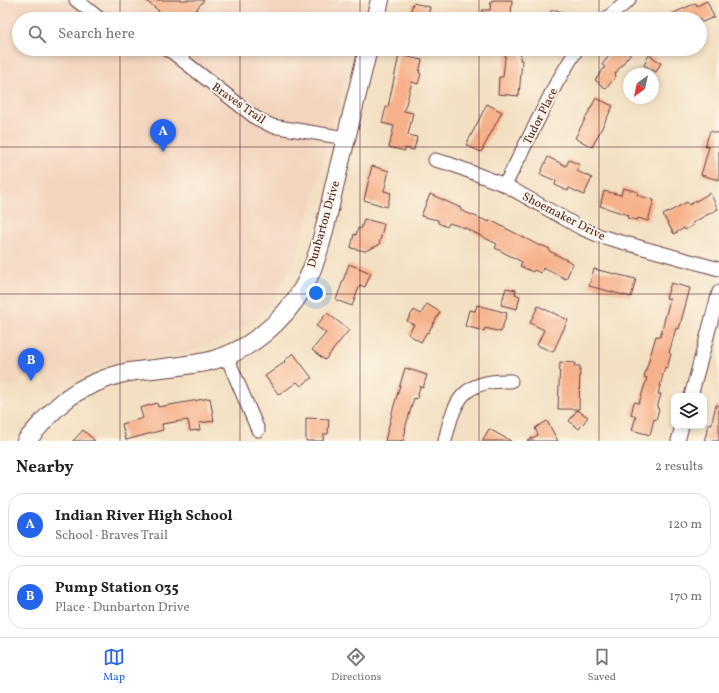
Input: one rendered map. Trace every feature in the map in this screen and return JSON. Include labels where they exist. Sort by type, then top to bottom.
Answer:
[{"type":"street","points":[[76,0],[91,12]]},
{"type":"street","points":[[377,12],[380,0]]},
{"type":"street","points":[[614,12],[629,0]]},
{"type":"street","name":"Braves Trail","points":[[177,56],[256,118],[272,126],[346,138]]},
{"type":"street","name":"Dunbarton Drive","points":[[26,441],[64,401],[85,388],[107,378],[128,373],[183,366],[227,356],[249,344],[269,329],[286,311],[303,288],[313,264],[326,222],[366,56]]},
{"type":"street","name":"Tudor Place","points":[[505,185],[556,84],[573,56]]},
{"type":"street","name":"Shoemaker Drive","points":[[435,160],[450,164],[505,185],[582,228],[600,236],[719,269]]},
{"type":"street","points":[[692,393],[719,292]]},
{"type":"street","points":[[227,356],[258,430]]},
{"type":"street","points":[[445,441],[450,418],[459,400],[469,389],[484,382],[498,380],[511,381]]},
{"type":"street","points":[[678,441],[681,429]]},
{"type":"shaded area","points":[[0,0],[366,0],[362,12],[12,12],[12,56],[351,56],[298,255],[272,302],[244,328],[192,351],[97,368],[54,394],[37,369],[11,388],[0,383]]},
{"type":"building","points":[[145,0],[204,0],[195,12],[158,12],[159,11]]},
{"type":"building","points":[[512,0],[511,12],[482,12],[482,10],[490,10],[491,1]]},
{"type":"building","points":[[707,1],[714,17],[707,20],[707,12],[676,12],[696,3],[697,6]]},
{"type":"building","points":[[413,3],[430,7],[429,12],[410,12]]},
{"type":"building","points":[[399,56],[422,60],[419,73],[421,74],[418,84],[412,82],[404,111],[413,113],[408,135],[417,137],[414,150],[405,148],[405,151],[389,147],[394,126],[382,123],[386,107],[388,107]]},
{"type":"building","points":[[505,56],[520,56],[520,60],[522,60],[519,96],[498,94],[499,77],[503,77]]},
{"type":"building","points":[[609,56],[629,56],[606,89],[595,80],[605,67],[602,65]]},
{"type":"building","points":[[648,56],[661,63],[658,68],[649,68],[644,65]]},
{"type":"building","points":[[596,98],[613,106],[592,147],[575,138]]},
{"type":"building","points":[[487,104],[502,112],[481,152],[466,145]]},
{"type":"building","points":[[710,131],[719,134],[719,180],[701,175],[709,147],[705,146]]},
{"type":"building","points":[[548,157],[566,166],[569,160],[580,165],[577,171],[592,178],[584,195],[569,188],[568,191],[555,185],[556,181],[540,174]]},
{"type":"building","points":[[372,166],[389,171],[384,191],[391,193],[387,207],[364,200]]},
{"type":"building","points":[[623,188],[638,192],[637,195],[654,200],[648,221],[638,218],[637,220],[627,218],[628,215],[600,206],[604,191],[621,195]]},
{"type":"building","points":[[710,193],[718,209],[692,223],[694,225],[685,230],[684,228],[674,234],[663,215],[687,202],[689,205]]},
{"type":"building","points":[[430,194],[461,208],[460,210],[489,222],[490,220],[540,246],[541,245],[550,249],[549,251],[573,263],[566,279],[543,268],[541,273],[534,270],[533,272],[520,266],[522,262],[495,248],[497,244],[465,228],[449,223],[447,227],[438,223],[438,220],[421,216]]},
{"type":"building","points":[[364,219],[384,224],[379,245],[365,251],[351,248],[354,234],[356,235],[358,228],[361,229]]},
{"type":"building","points":[[349,264],[371,273],[365,287],[360,285],[352,306],[336,300]]},
{"type":"building","points":[[594,269],[636,279],[631,297],[589,286]]},
{"type":"building","points":[[671,283],[690,288],[679,329],[676,328],[669,353],[671,354],[667,368],[665,367],[658,394],[661,394],[657,408],[659,409],[656,420],[654,419],[650,435],[632,430],[636,417],[631,415],[634,402],[639,403],[647,378],[644,377],[656,336],[660,337],[670,299],[666,298]]},
{"type":"building","points":[[506,288],[516,290],[515,294],[520,296],[517,309],[501,305]]},
{"type":"building","points":[[427,304],[440,312],[421,342],[408,334],[414,325],[407,321],[414,310],[421,314]]},
{"type":"building","points":[[477,305],[507,313],[501,332],[485,328],[484,331],[465,326],[469,310],[475,311]]},
{"type":"building","points":[[538,306],[568,320],[553,352],[537,345],[544,330],[530,323]]},
{"type":"building","points":[[327,313],[349,330],[325,360],[312,350],[326,333],[316,326]]},
{"type":"building","points":[[293,353],[312,378],[301,386],[297,382],[279,395],[265,376],[285,362],[284,361]]},
{"type":"building","points":[[560,362],[575,363],[574,366],[580,366],[579,409],[558,409]]},
{"type":"building","points":[[405,368],[427,375],[423,388],[420,386],[417,399],[414,398],[403,441],[385,441],[393,409]]},
{"type":"building","points":[[210,398],[214,421],[199,423],[200,430],[190,431],[188,420],[162,424],[163,430],[126,440],[122,424],[143,418],[140,408],[157,403],[158,407]]},
{"type":"building","points":[[716,405],[719,405],[719,441],[704,441],[709,424],[711,425]]},
{"type":"building","points":[[577,410],[588,417],[579,429],[569,421]]},
{"type":"building","points":[[306,418],[329,419],[328,434],[324,434],[323,441],[306,441]]},
{"type":"building","points":[[547,421],[558,441],[527,441],[538,435],[535,428]]},
{"type":"building","points":[[489,429],[511,441],[482,441]]},
{"type":"building","points":[[83,430],[95,441],[73,441]]},
{"type":"place","name":"Indian River High School","points":[[163,152]]},
{"type":"place","name":"Pump Station 035","points":[[31,381]]}]
